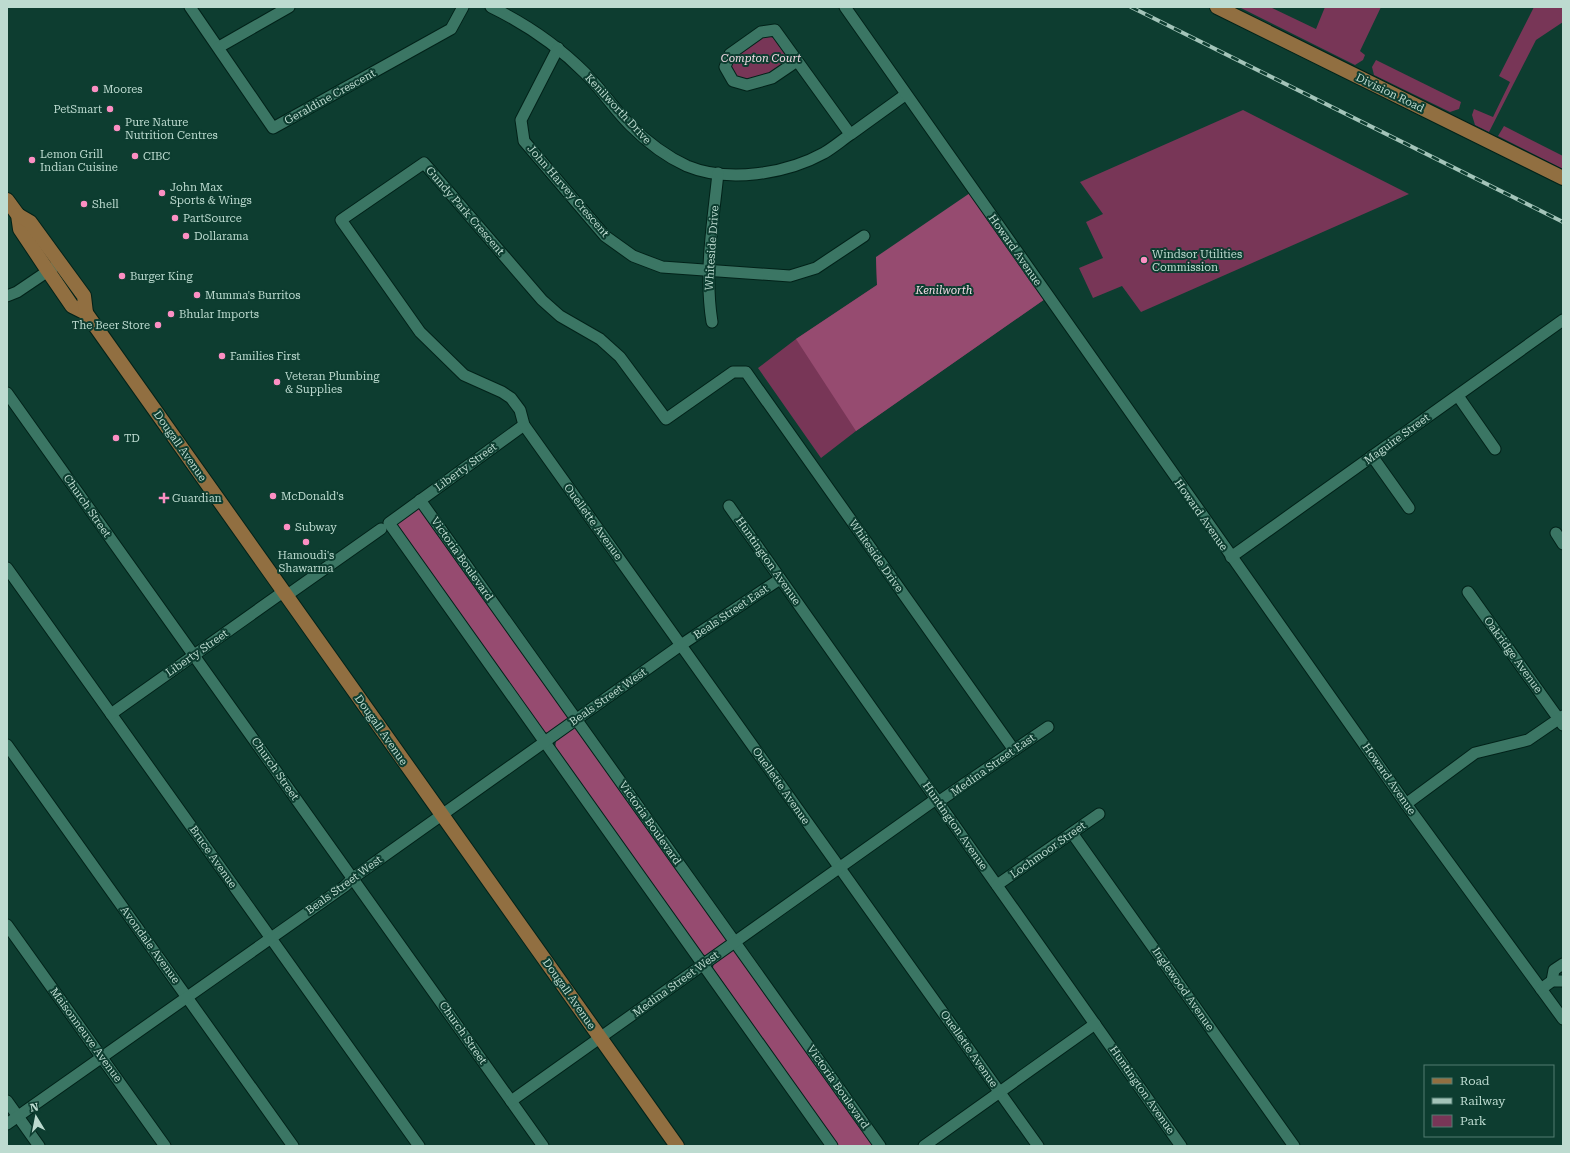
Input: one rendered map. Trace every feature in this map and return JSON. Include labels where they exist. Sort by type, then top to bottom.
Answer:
[{"type":"main road","name":"Division Road","points":[[1217,7],[1563,178]]},
{"type":"main road","name":"Dougall Avenue","points":[[7,200],[18,215],[30,222],[84,296],[86,313]]},
{"type":"main road","name":"Dougall Avenue","points":[[18,215],[20,229],[72,306],[86,313],[677,1146]]},
{"type":"street","name":"Geraldine Crescent","points":[[190,7],[273,128],[451,29],[463,7]]},
{"type":"street","points":[[218,47],[289,7]]},
{"type":"street","name":"Kenilworth Drive","points":[[491,7],[522,22],[558,48],[586,73],[630,125],[654,147],[687,166],[718,173],[742,175],[765,174],[801,164],[825,152],[905,95]]},
{"type":"street","name":"Howard Avenue","points":[[844,7],[1406,804],[1563,1019]]},
{"type":"street","points":[[797,61],[772,78],[747,85],[733,81],[725,67],[730,54],[761,32],[775,30],[850,134]]},
{"type":"street","name":"John Harvey Crescent","points":[[558,48],[521,120],[524,141],[605,236],[633,256],[662,267],[790,276],[816,268],[864,236]]},
{"type":"street","name":"Gundy Park Crescent","points":[[524,425],[520,410],[511,398],[502,392],[464,375],[420,332],[341,220],[424,163],[542,300],[560,316],[600,339],[620,357],[666,419],[733,372]]},
{"type":"street","name":"Whiteside Drive","points":[[712,322],[708,296],[708,271],[718,173]]},
{"type":"street","points":[[7,296],[17,292],[60,263]]},
{"type":"street","name":"Maguire Street","points":[[1231,557],[1563,320]]},
{"type":"street","name":"Whiteside Drive","points":[[733,372],[746,372],[1014,750]]},
{"type":"street","name":"Church Street","points":[[7,393],[543,1146]]},
{"type":"street","points":[[1458,396],[1495,449]]},
{"type":"street","name":"Liberty Street","points":[[111,714],[384,526],[524,425]]},
{"type":"street","name":"Ouellette Avenue","points":[[524,425],[1038,1146]]},
{"type":"street","points":[[1372,456],[1409,508]]},
{"type":"street","name":"Victoria Boulevard","points":[[420,500],[880,1146]]},
{"type":"street","name":"Huntington Avenue","points":[[728,506],[1181,1146]]},
{"type":"street","points":[[384,526],[544,742],[832,1146]]},
{"type":"street","points":[[1556,533],[1563,544]]},
{"type":"street","name":"Bruce Avenue","points":[[7,568],[419,1146]]},
{"type":"street","name":"Beals Street East","points":[[681,645],[780,579]]},
{"type":"street","name":"Oakridge Avenue","points":[[1468,592],[1562,720]]},
{"type":"street","name":"Beals Street West","points":[[7,1124],[345,886],[353,878],[681,645]]},
{"type":"street","points":[[1406,804],[1475,753],[1528,740],[1562,720]]},
{"type":"street","name":"Medina Street East","points":[[839,867],[1048,727]]},
{"type":"street","name":"Avondale Avenue","points":[[7,745],[293,1146]]},
{"type":"street","name":"Lochmoor Street","points":[[997,885],[1099,814]]},
{"type":"street","name":"Inglewood Avenue","points":[[1072,833],[1294,1146]]},
{"type":"street","name":"Medina Street West","points":[[511,1102],[839,867]]},
{"type":"street","name":"Maisonneuve Avenue","points":[[7,925],[165,1146]]},
{"type":"street","points":[[1541,989],[1558,981],[1554,970],[1563,964]]},
{"type":"street","points":[[924,1146],[1095,1024]]},
{"type":"street","points":[[7,1101],[39,1146]]},
{"type":"green space","points":[[1239,7],[1270,7],[1316,29],[1325,7],[1381,7],[1360,51],[1365,55],[1363,60],[1355,65]]},
{"type":"green space","points":[[1534,7],[1561,7],[1563,10],[1563,22],[1536,40],[1489,132],[1475,125],[1472,115],[1474,109],[1493,117],[1510,82],[1499,76]]},
{"type":"green space","name":"Compton Court","points":[[766,35],[780,43],[788,58],[783,64],[765,75],[743,79],[736,78],[731,68],[733,57]]},
{"type":"green space","points":[[1376,60],[1461,102],[1459,109],[1450,112],[1374,75],[1372,67]]},
{"type":"green space","points":[[1243,110],[1409,194],[1141,312],[1122,286],[1093,298],[1079,268],[1103,258],[1086,222],[1103,214],[1080,182]]},
{"type":"green space","points":[[1504,126],[1563,156],[1563,169],[1498,136]]},
{"type":"green space","name":"Kenilworth","points":[[970,193],[1045,299],[856,431],[796,339],[877,285],[876,257]]},
{"type":"green space","name":"Kenilworth","points":[[876,257],[1045,299],[856,431],[821,458],[758,368],[796,339],[877,285]]},
{"type":"green space","points":[[417,507],[421,507],[569,716],[568,719],[549,733],[543,732],[397,524],[398,520]]},
{"type":"green space","points":[[573,728],[577,728],[727,940],[707,956],[702,954],[555,748],[556,741]]},
{"type":"green space","points":[[734,949],[875,1146],[837,1146],[713,968],[714,962]]},
{"type":"railway","points":[[1131,7],[1563,222]]},
{"type":"place","name":"Moores","points":[[95,89]]},
{"type":"place","name":"PetSmart","points":[[110,109]]},
{"type":"place","name":"Pure Nature Nutrition Centres","points":[[117,128]]},
{"type":"place","name":"CIBC","points":[[135,156]]},
{"type":"place","name":"Lemon Grill Indian Cuisine","points":[[32,160]]},
{"type":"place","name":"John Max Sports & Wings","points":[[162,193]]},
{"type":"place","name":"Shell","points":[[84,204]]},
{"type":"place","name":"PartSource","points":[[175,218]]},
{"type":"place","name":"Dollarama","points":[[186,236]]},
{"type":"place","name":"Windsor Utilities Commission","points":[[1144,260]]},
{"type":"place","name":"Burger King","points":[[122,276]]},
{"type":"place","name":"Mumma's Burritos","points":[[197,295]]},
{"type":"place","name":"Bhular Imports","points":[[171,314]]},
{"type":"place","name":"The Beer Store","points":[[158,325]]},
{"type":"place","name":"Families First","points":[[222,356]]},
{"type":"place","name":"Veteran Plumbing & Supplies","points":[[277,382]]},
{"type":"place","name":"TD","points":[[116,438]]},
{"type":"place","name":"McDonald's","points":[[273,496]]},
{"type":"place","name":"Guardian","points":[[164,498]]},
{"type":"place","name":"Subway","points":[[287,527]]},
{"type":"place","name":"Hamoudi's Shawarma","points":[[306,542]]}]
